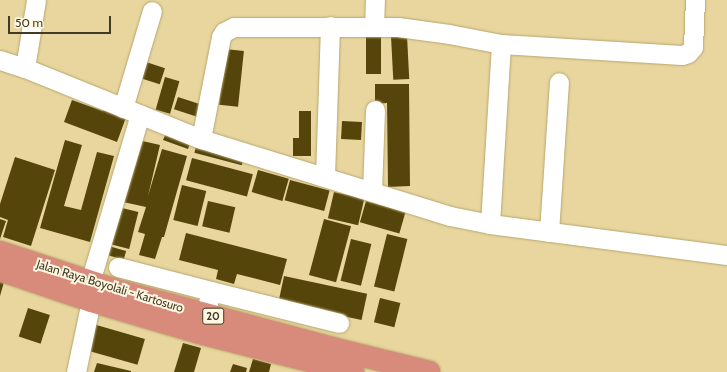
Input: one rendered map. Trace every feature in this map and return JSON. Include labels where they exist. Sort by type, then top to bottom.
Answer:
[{"type":"highway","name":"Jalan Raya Boyolali - Kartosuro","points":[[0,252],[90,291]]},
{"type":"highway","name":"Jalan Raya Boyolali - Kartosuro","points":[[0,270],[90,291],[203,323],[353,372]]},
{"type":"highway","name":"Jalan Raya Boyolali - Kartosuro","points":[[203,323],[335,350],[430,372]]},
{"type":"street","points":[[25,68],[36,0]]},
{"type":"street","points":[[374,27],[375,0]]},
{"type":"street","points":[[201,139],[224,32],[230,28],[243,26],[330,26],[416,29],[501,44],[683,55],[688,53],[693,47],[695,0]]},
{"type":"street","points":[[76,372],[90,291],[152,11]]},
{"type":"street","points":[[325,177],[330,26]]},
{"type":"street","points":[[490,224],[501,44]]},
{"type":"street","points":[[0,60],[25,68],[201,139],[450,216],[490,224],[727,255]]},
{"type":"street","points":[[549,232],[559,82]]},
{"type":"street","points":[[372,192],[375,110]]},
{"type":"street","points":[[118,267],[339,323]]},
{"type":"street","points":[[203,323],[211,291]]},
{"type":"building","points":[[366,31],[381,31],[381,74],[366,74]]},
{"type":"building","points":[[407,36],[409,79],[393,80],[391,37]]},
{"type":"building","points":[[225,49],[244,51],[238,107],[219,105]]},
{"type":"building","points":[[146,62],[165,68],[160,84],[141,78]]},
{"type":"building","points":[[165,77],[179,81],[170,114],[156,110]]},
{"type":"building","points":[[375,84],[409,84],[410,186],[388,187],[387,103],[375,104]]},
{"type":"building","points":[[178,97],[202,105],[198,117],[174,109]]},
{"type":"building","points":[[72,100],[103,111],[106,104],[128,112],[117,142],[64,122]]},
{"type":"building","points":[[299,111],[311,111],[311,156],[293,156],[293,138],[299,138]]},
{"type":"building","points":[[342,121],[362,122],[361,140],[341,139]]},
{"type":"building","points":[[167,131],[191,141],[188,149],[163,140]]},
{"type":"building","points":[[65,140],[82,145],[64,206],[81,210],[97,152],[114,156],[90,242],[40,228]]},
{"type":"building","points":[[138,140],[160,145],[148,196],[162,149],[187,156],[164,237],[162,237],[155,259],[139,255],[145,234],[138,232],[146,207],[123,202]]},
{"type":"building","points":[[197,143],[244,156],[242,165],[194,153]]},
{"type":"building","points":[[15,157],[55,170],[31,246],[3,237],[8,220],[0,217],[0,204]]},
{"type":"building","points":[[192,158],[253,174],[247,197],[186,180]]},
{"type":"building","points":[[258,170],[289,179],[282,201],[252,192]]},
{"type":"building","points":[[290,180],[330,191],[324,211],[285,200]]},
{"type":"building","points":[[182,185],[206,191],[198,226],[173,220]]},
{"type":"building","points":[[334,192],[364,199],[358,225],[328,218]]},
{"type":"building","points":[[208,201],[235,207],[229,233],[202,226]]},
{"type":"building","points":[[366,201],[405,212],[399,233],[360,222]]},
{"type":"building","points":[[118,207],[138,212],[129,249],[109,244]]},
{"type":"building","points":[[0,219],[6,221],[0,239]]},
{"type":"building","points":[[324,219],[351,226],[336,282],[309,275]]},
{"type":"building","points":[[186,233],[287,259],[280,285],[237,274],[234,284],[216,279],[218,270],[179,260]]},
{"type":"building","points":[[387,234],[407,239],[394,291],[374,286]]},
{"type":"building","points":[[351,239],[371,244],[361,286],[341,281]]},
{"type":"building","points":[[105,245],[126,251],[124,260],[103,254]]},
{"type":"building","points":[[284,276],[367,294],[362,320],[278,302]]},
{"type":"building","points":[[0,281],[4,282],[0,296]]},
{"type":"building","points":[[380,298],[400,303],[394,327],[374,322]]},
{"type":"building","points":[[28,308],[50,315],[41,344],[19,337]]},
{"type":"building","points":[[93,324],[145,339],[137,365],[86,350]]},
{"type":"building","points":[[183,343],[201,348],[194,372],[174,372]]},
{"type":"building","points":[[253,359],[271,364],[269,372],[249,372]]},
{"type":"building","points":[[97,363],[131,371],[131,372],[94,372]]},
{"type":"building","points":[[233,364],[247,368],[246,372],[230,372]]}]
